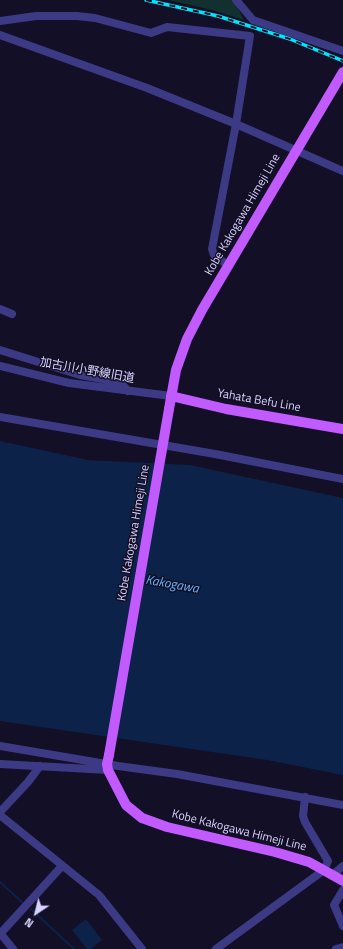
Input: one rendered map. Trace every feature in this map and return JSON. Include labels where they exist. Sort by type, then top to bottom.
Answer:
[{"type":"main road","name":"Kobe Kakogawa Himeji Line","points":[[336,878],[309,862],[275,852],[167,827],[142,818],[126,805],[108,763],[176,370],[187,339],[202,310],[343,72]]},
{"type":"main road","name":"Yahata Befu Line","points":[[171,396],[226,409],[343,429]]},
{"type":"street","points":[[236,0],[253,20],[343,52]]},
{"type":"street","points":[[0,21],[36,16],[77,16],[101,20],[150,33],[167,27],[250,36],[236,124],[212,250],[214,255],[229,266]]},
{"type":"street","points":[[0,35],[147,88],[236,124],[343,171]]},
{"type":"street","points":[[0,309],[12,314]]},
{"type":"street","points":[[0,350],[80,375],[120,382],[128,391]]},
{"type":"street","name":"加古川小野線旧道","points":[[0,366],[69,383],[171,396]]},
{"type":"street","points":[[0,417],[215,454],[343,479]]},
{"type":"street","points":[[331,427],[343,434]]},
{"type":"street","points":[[0,746],[171,773],[343,805]]},
{"type":"street","points":[[0,764],[40,766],[108,763]]},
{"type":"street","points":[[0,812],[28,782],[40,766]]},
{"type":"street","points":[[305,797],[303,816],[305,822],[328,861],[336,878]]},
{"type":"street","points":[[0,815],[99,895],[142,949]]},
{"type":"street","points":[[13,949],[0,933],[62,866]]},
{"type":"street","points":[[216,949],[336,878],[343,866]]},
{"type":"street","points":[[343,890],[334,906],[343,926]]},
{"type":"street","points":[[336,949],[343,948]]},
{"type":"green space","points":[[168,0],[231,0],[236,5],[244,20],[212,10]]},
{"type":"water","name":"Kakogawa","points":[[0,441],[88,460],[190,465],[343,498],[343,775],[267,760],[0,721]]},
{"type":"water","points":[[86,919],[102,940],[91,949],[87,949],[72,930]]},
{"type":"waterway","points":[[0,882],[24,904]]},
{"type":"waterway","points":[[31,909],[74,949]]},
{"type":"railway","points":[[146,0],[218,16],[290,39],[343,61]]}]
